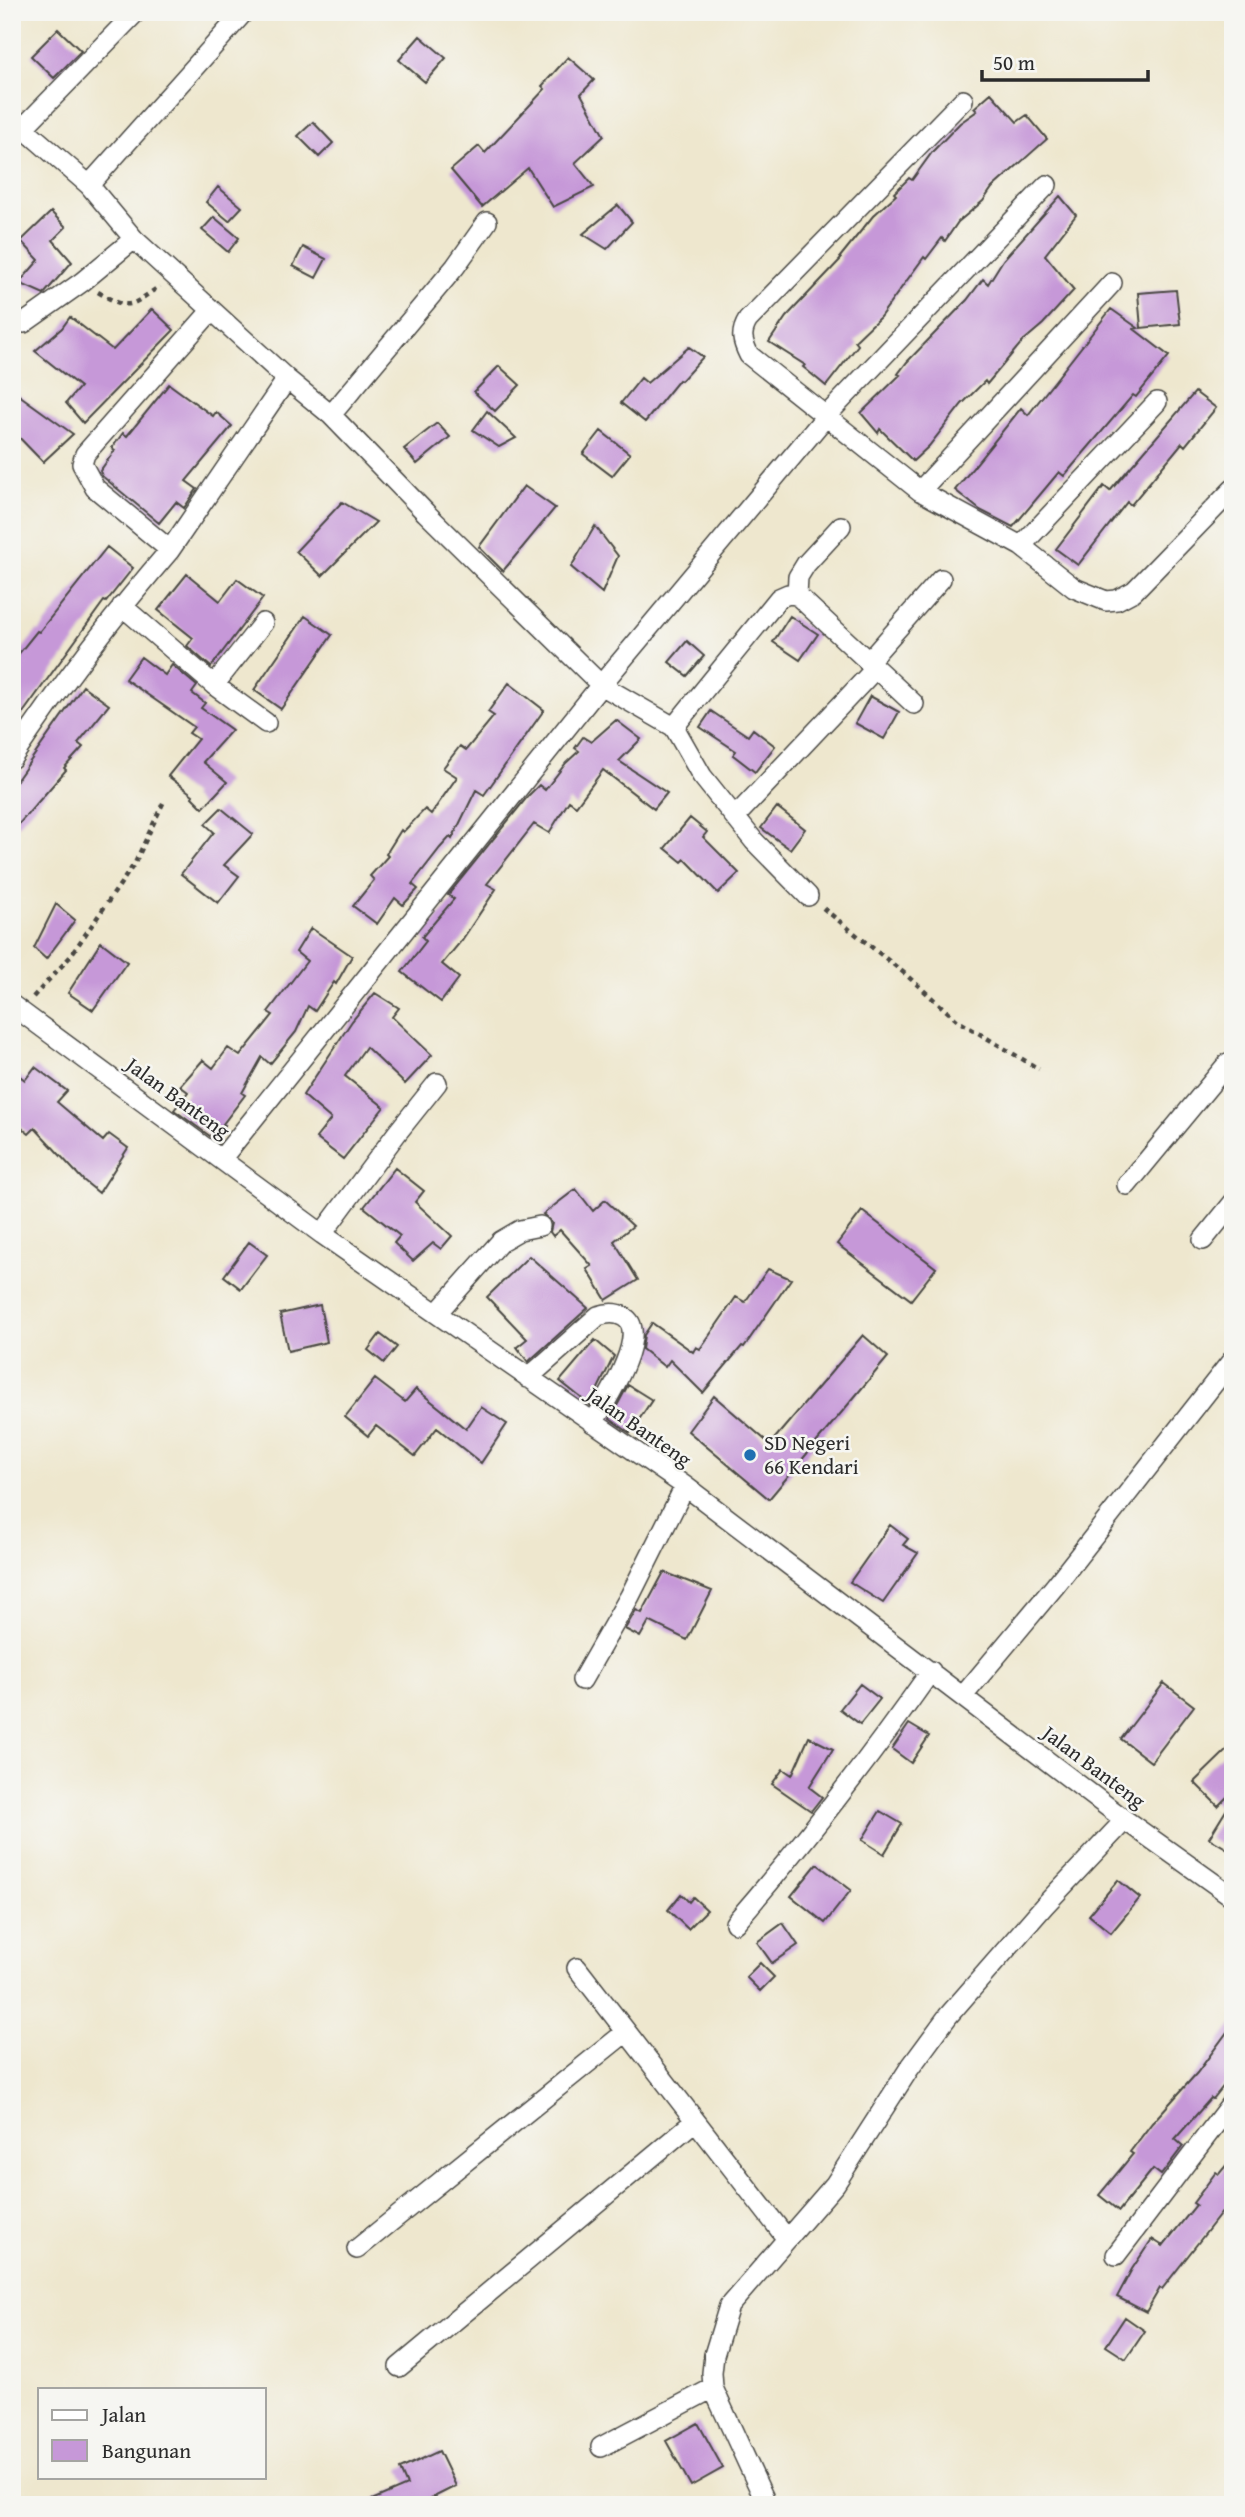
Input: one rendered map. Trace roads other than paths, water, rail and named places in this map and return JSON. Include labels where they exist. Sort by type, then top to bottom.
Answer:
[{"type":"street","points":[[136,12],[17,124],[89,185],[134,239],[211,311],[331,415],[426,513],[601,685],[674,727],[702,776],[754,841],[808,896]]},
{"type":"street","points":[[89,185],[244,12]]},
{"type":"street","points":[[962,100],[748,320],[743,329],[742,341],[749,355],[920,491],[1021,546],[1074,589],[1107,601],[1117,600],[1134,591],[1233,489]]},
{"type":"street","points":[[222,1158],[601,685],[827,415],[1047,185]]},
{"type":"street","points":[[331,415],[455,267],[487,222]]},
{"type":"street","points":[[24,323],[82,282],[134,239]]},
{"type":"street","points":[[920,491],[1112,283]]},
{"type":"street","points":[[170,550],[95,488],[82,464],[85,454],[211,311]]},
{"type":"street","points":[[12,758],[121,606],[170,550],[287,379]]},
{"type":"street","points":[[1021,546],[1157,402]]},
{"type":"street","points":[[797,595],[798,578],[806,564],[841,526]]},
{"type":"street","points":[[735,817],[872,666],[941,579]]},
{"type":"street","points":[[674,727],[779,598],[788,594],[797,595],[914,704]]},
{"type":"street","points":[[121,606],[214,685],[266,723]]},
{"type":"street","points":[[214,685],[263,623]]},
{"type":"street","name":"Jalan Banteng","points":[[16,1008],[322,1234],[685,1486],[1125,1820],[1233,1897]]},
{"type":"street","points":[[1127,1185],[1231,1063]]},
{"type":"street","points":[[322,1234],[438,1083]]},
{"type":"street","points":[[1203,1240],[1233,1203]]},
{"type":"street","points":[[437,1313],[501,1241],[513,1233],[540,1227]]},
{"type":"street","points":[[528,1378],[598,1315],[617,1314],[627,1318],[632,1324],[635,1337],[618,1378],[593,1423]]},
{"type":"street","points":[[963,1696],[1055,1586],[1233,1359]]},
{"type":"street","points":[[582,1680],[630,1595],[685,1486]]},
{"type":"street","points":[[735,1923],[804,1844],[931,1671]]},
{"type":"street","points":[[767,2505],[713,2388],[714,2355],[729,2306],[835,2184],[909,2069],[948,2016],[1044,1906],[1125,1820]]},
{"type":"street","points":[[577,1968],[787,2239]]},
{"type":"street","points":[[357,2249],[626,2032]]},
{"type":"street","points":[[1116,2255],[1233,2101]]},
{"type":"street","points":[[399,2367],[695,2121]]},
{"type":"street","points":[[601,2447],[713,2388]]},
{"type":"place","name":"SD Negeri 66 Kendari","points":[[750,1455]]}]
